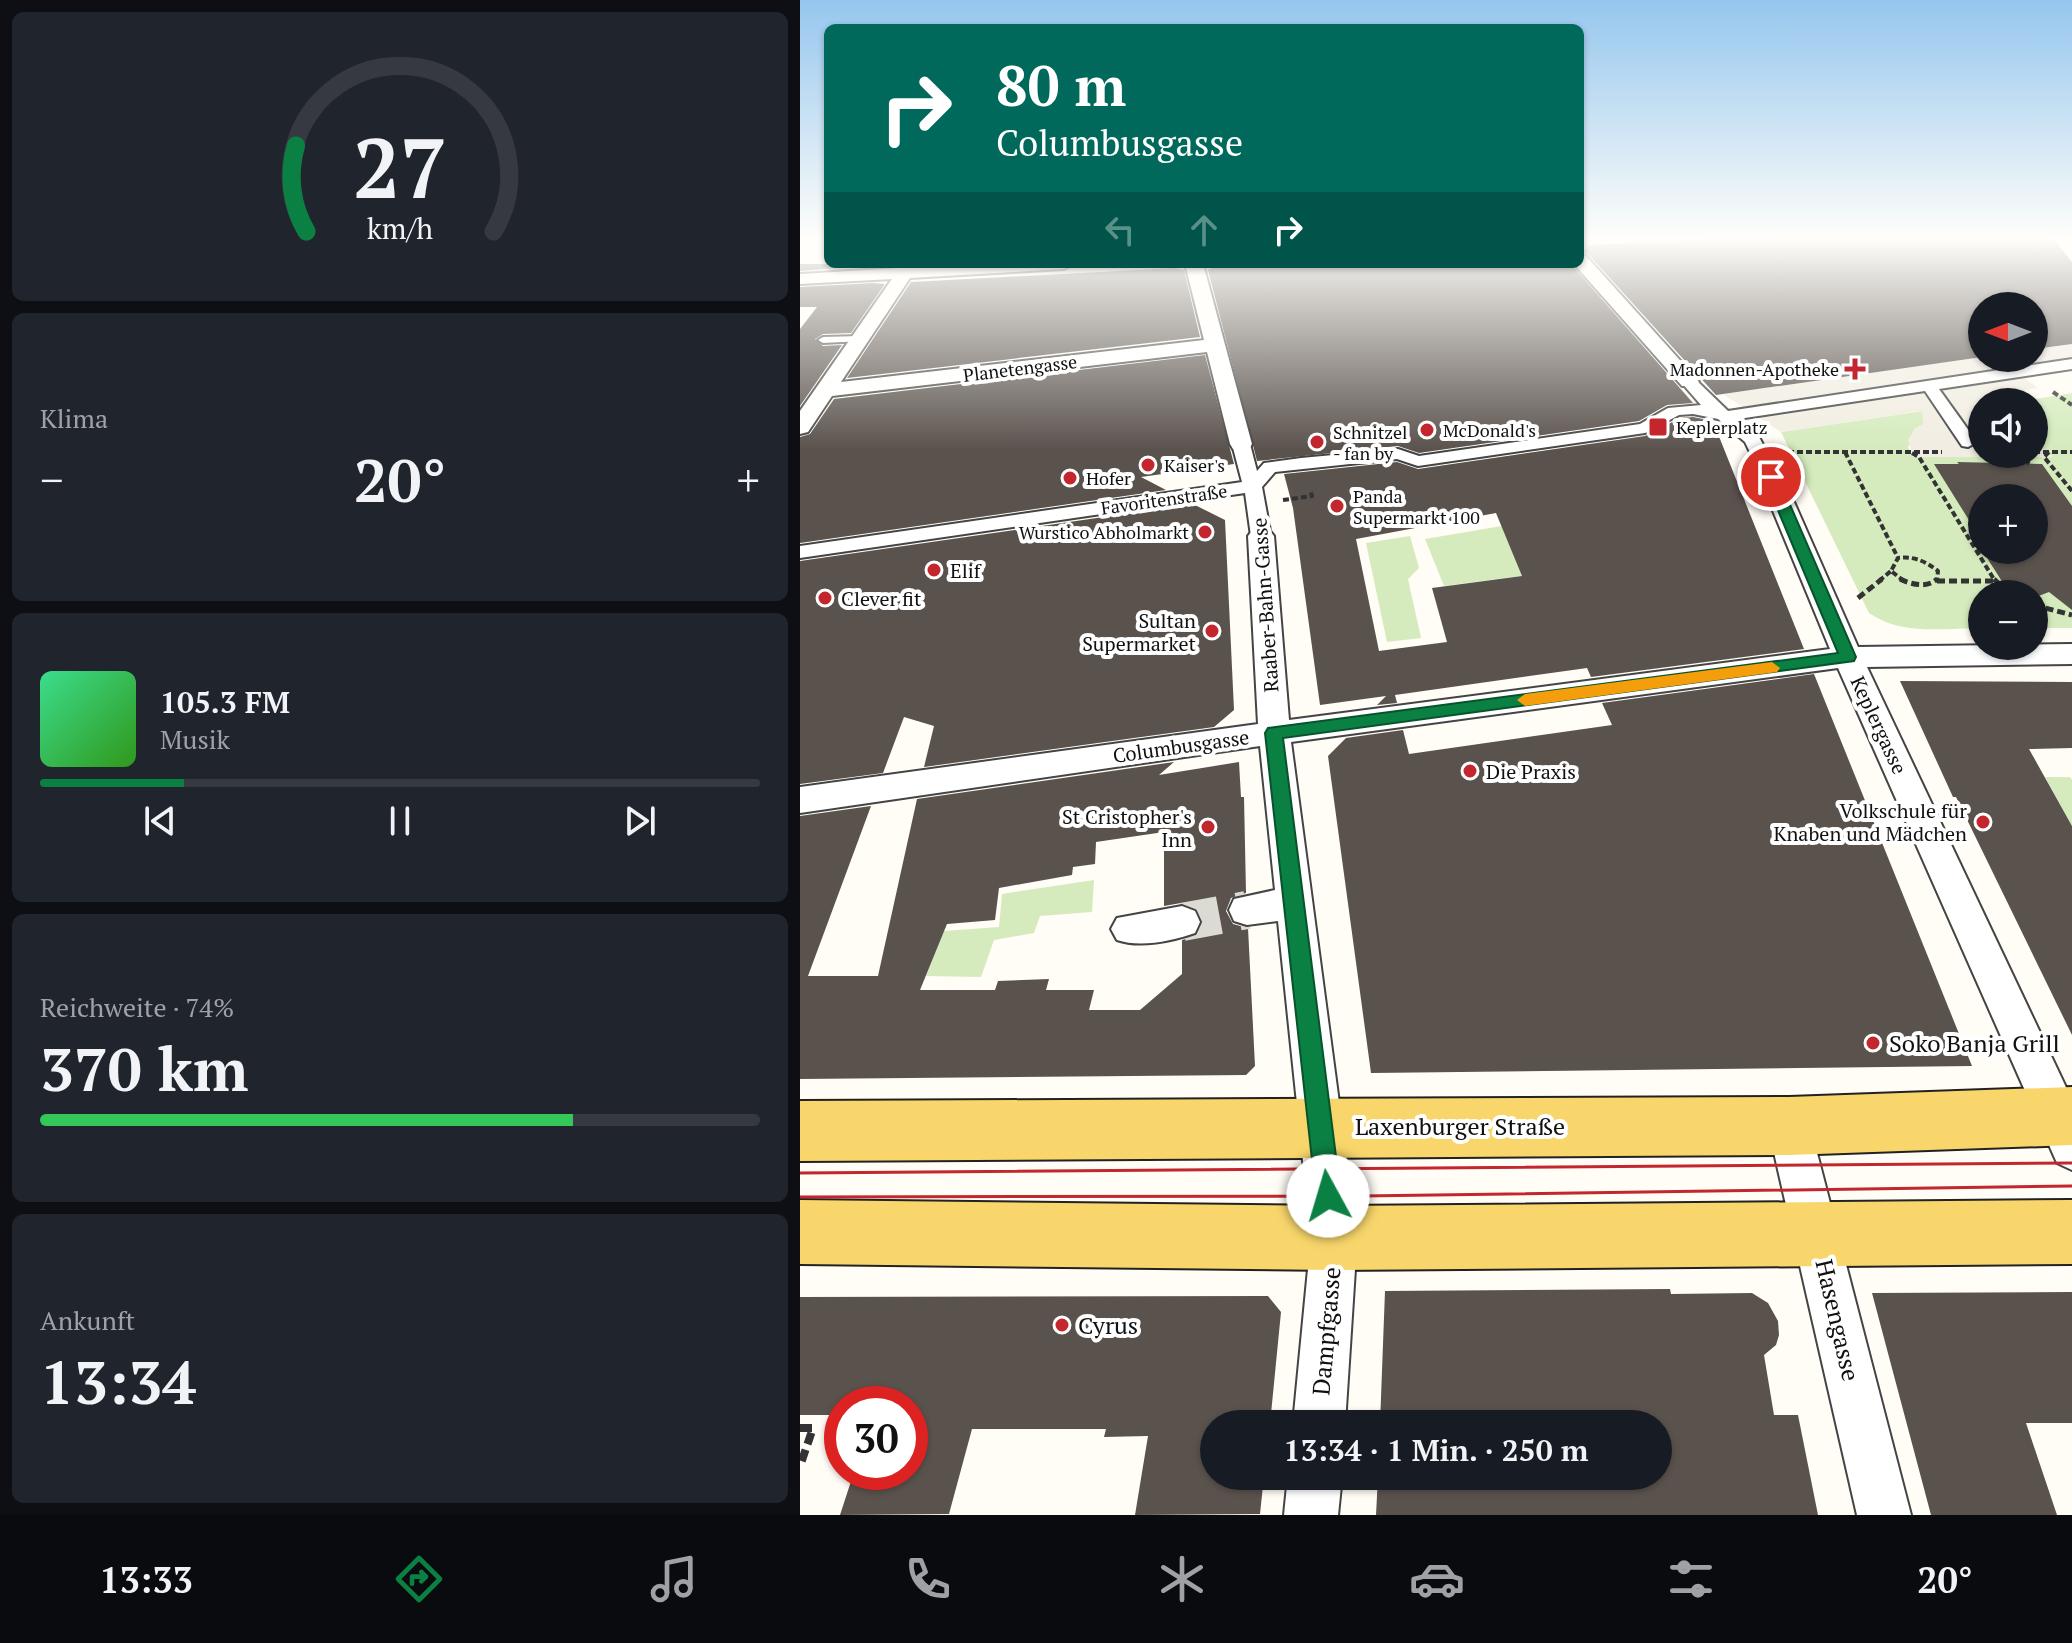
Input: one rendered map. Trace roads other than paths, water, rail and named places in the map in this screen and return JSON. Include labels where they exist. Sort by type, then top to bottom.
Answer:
[{"type":"main road","name":"Laxenburger Straße","points":[[800,1131],[1320,1126],[2067,1127]]},
{"type":"main road","points":[[800,1232],[1334,1238],[2072,1232]]},
{"type":"street","points":[[804,417],[880,309]]},
{"type":"street","name":"Raaber-Bahn-Gasse","points":[[1205,309],[1259,511],[1274,733],[1334,1238]]},
{"type":"street","name":"Keplergasse","points":[[1624,309],[1689,382],[1752,439],[1759,451],[1848,657],[2067,1127]]},
{"type":"street","name":"Planetengasse","points":[[826,390],[1214,345]]},
{"type":"street","points":[[1968,442],[1930,387],[2072,364]]},
{"type":"street","name":"Favoritenstraße","points":[[800,552],[1253,486],[1270,467],[1398,454],[1418,461],[1645,428],[1665,412],[1701,407],[1726,416],[1930,387]]},
{"type":"street","points":[[1848,657],[2072,654]]},
{"type":"street","name":"Columbusgasse","points":[[800,800],[1848,657]]},
{"type":"street","points":[[1247,910],[1292,903]]},
{"type":"street","points":[[1130,929],[1182,922]]},
{"type":"street","name":"Hasengasse","points":[[1789,1126],[1884,1515]]},
{"type":"street","name":"Dampfgasse","points":[[1320,1410],[1334,1238]]},
{"type":"street","points":[[1311,1515],[1314,1490]]},
{"type":"lane","points":[[823,340],[860,339]]},
{"type":"tunnel","points":[[1182,922],[1247,910]]},
{"type":"tram line","points":[[800,1173],[2072,1163]]},
{"type":"tram line","points":[[800,1197],[1361,1196],[2072,1186]]},
{"type":"place","name":"Madonnen-Apotheke","points":[[1855,369]]},
{"type":"place","name":"Keplerplatz","points":[[1658,427]]},
{"type":"place","name":"McDonald's","points":[[1427,430]]},
{"type":"place","name":"Schnitzel - fan by","points":[[1317,442]]},
{"type":"place","name":"Kaiser's","points":[[1148,465]]},
{"type":"place","name":"Hofer","points":[[1070,478]]},
{"type":"place","name":"Panda Supermarkt 100","points":[[1337,506]]},
{"type":"place","name":"Wurstico Abholmarkt","points":[[1205,532]]},
{"type":"place","name":"Elif","points":[[934,570]]},
{"type":"place","name":"Clever fit","points":[[825,598]]},
{"type":"place","name":"Sultan Supermarket","points":[[1212,631]]},
{"type":"place","name":"Die Praxis","points":[[1470,771]]},
{"type":"place","name":"Volkschule für Knaben und Mädchen","points":[[1983,822]]},
{"type":"place","name":"St Cristopher's Inn","points":[[1208,827]]},
{"type":"place","name":"Soko Banja Grill","points":[[1873,1043]]},
{"type":"place","name":"Cyrus","points":[[1062,1325]]}]
